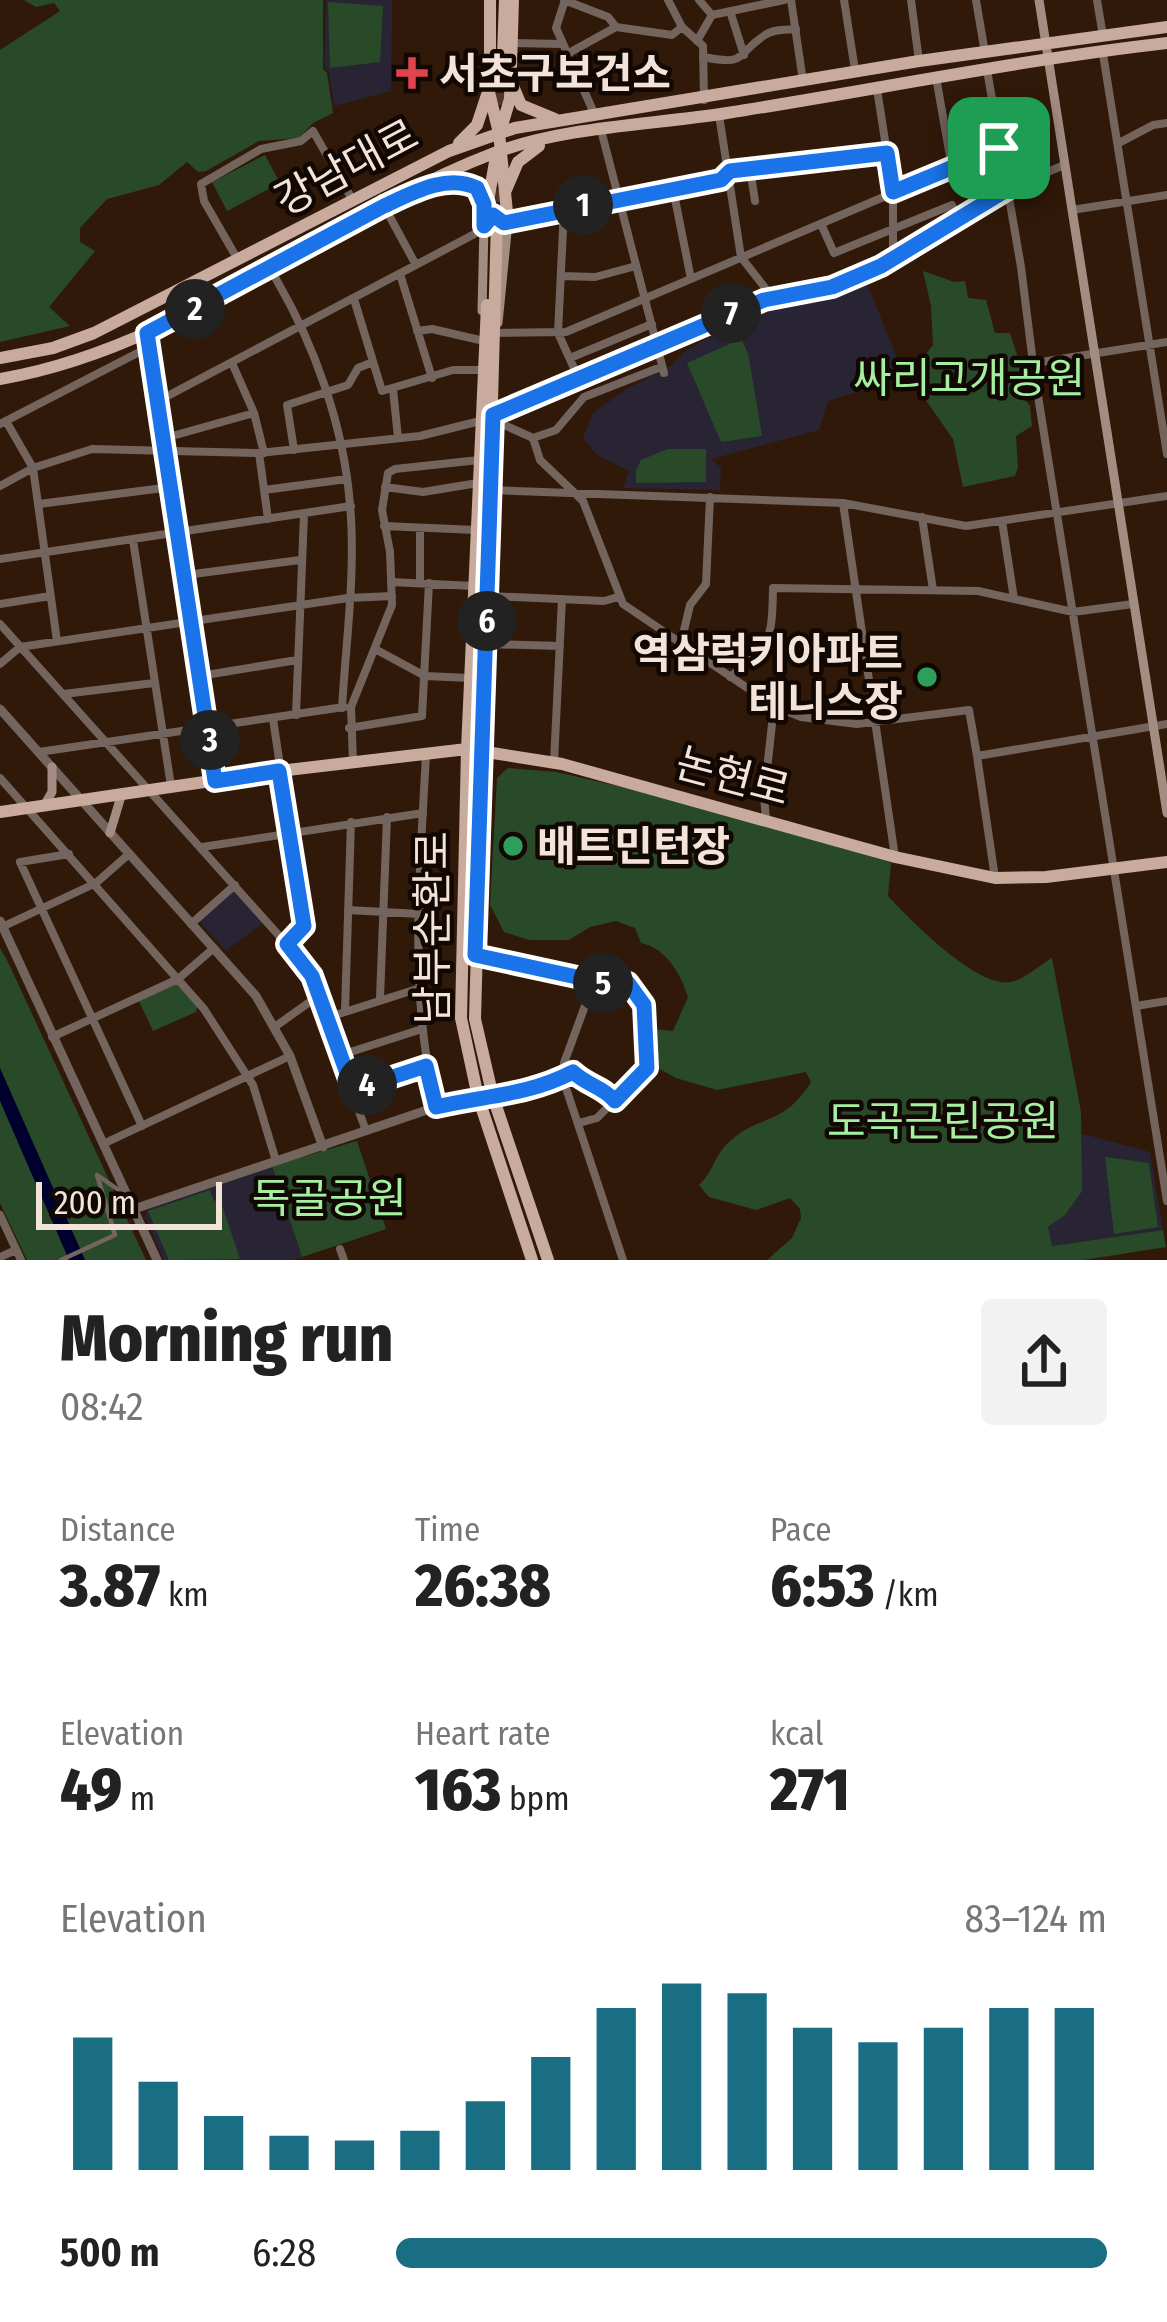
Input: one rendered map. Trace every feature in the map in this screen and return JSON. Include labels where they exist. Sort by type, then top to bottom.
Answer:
[{"type":"main road","points":[[448,151],[477,125],[499,82],[512,43],[501,0]]},
{"type":"main road","points":[[499,82],[504,90],[493,88],[490,52],[501,0]]},
{"type":"main road","points":[[492,223],[501,0]]},
{"type":"main road","points":[[1039,0],[1167,813]]},
{"type":"main road","name":"강남대로","points":[[0,379],[149,340],[384,206],[498,152],[601,130],[877,89],[1046,46],[1167,26]]},
{"type":"main road","name":"강남대로","points":[[0,358],[82,338],[448,151],[499,133],[920,61],[1049,61],[1167,44]]},
{"type":"main road","points":[[490,52],[508,108],[499,133]]},
{"type":"main road","points":[[499,82],[521,104],[559,120]]},
{"type":"main road","points":[[492,223],[514,168],[531,151],[561,137]]},
{"type":"main road","points":[[492,223],[498,152]]},
{"type":"main road","points":[[412,192],[453,182],[472,185],[482,196],[492,223]]},
{"type":"main road","name":"남부순환로","points":[[492,223],[484,487],[488,596],[474,1053],[548,1260]]},
{"type":"main road","name":"남부순환로","points":[[492,340],[482,370],[489,419],[479,460],[484,487],[476,530],[460,979],[478,1097],[532,1260]]},
{"type":"main road","name":"논현로","points":[[3,815],[28,806],[467,749],[554,762],[895,857],[995,878],[1167,862]]},
{"type":"main road","points":[[45,804],[52,792],[52,767]]},
{"type":"main road","points":[[110,833],[122,793]]},
{"type":"street","points":[[594,115],[556,28],[565,0],[608,17],[616,28]]},
{"type":"street","points":[[668,0],[682,27],[703,46],[704,100]]},
{"type":"street","points":[[699,0],[712,15]]},
{"type":"street","points":[[697,41],[712,15],[752,2],[787,0],[803,81]]},
{"type":"street","points":[[844,0],[855,72]]},
{"type":"street","points":[[910,0],[920,61]]},
{"type":"street","points":[[976,0],[1167,1201]]},
{"type":"street","points":[[1097,0],[1103,36]]},
{"type":"street","points":[[730,11],[745,56]]},
{"type":"street","points":[[512,43],[566,49],[616,28],[672,35],[682,27]]},
{"type":"street","points":[[703,57],[730,62],[745,56],[766,34],[796,29]]},
{"type":"street","points":[[1103,54],[1167,454]]},
{"type":"street","points":[[936,77],[952,168]]},
{"type":"street","points":[[877,89],[893,192],[893,260]]},
{"type":"street","points":[[718,115],[741,257],[773,298]]},
{"type":"street","points":[[1119,142],[1167,123]]},
{"type":"street","points":[[489,419],[533,438],[556,430],[584,397],[663,370],[601,130]]},
{"type":"street","points":[[238,261],[204,201],[201,184],[261,149],[301,141],[313,131],[352,200]]},
{"type":"street","points":[[417,331],[432,329],[492,340],[558,333],[999,148]]},
{"type":"street","points":[[160,400],[492,223],[673,189],[726,177],[730,171],[887,153]]},
{"type":"street","points":[[0,486],[32,468],[92,449],[261,453],[398,438],[489,419],[578,377],[773,298],[832,287],[893,260],[1008,189],[1064,165]]},
{"type":"street","points":[[750,169],[755,201]]},
{"type":"street","points":[[673,189],[691,279]]},
{"type":"street","points":[[1072,210],[1167,195]]},
{"type":"street","name":"강남대로","points":[[384,206],[416,265]]},
{"type":"street","points":[[821,224],[834,253],[952,206],[958,219]]},
{"type":"street","points":[[564,209],[558,333],[578,377]]},
{"type":"street","points":[[560,276],[595,277],[636,266]]},
{"type":"street","points":[[400,274],[432,378]]},
{"type":"street","points":[[276,280],[303,325],[342,446],[351,506],[346,707],[353,761]]},
{"type":"street","points":[[354,299],[382,391],[454,370],[482,370]]},
{"type":"street","points":[[569,358],[652,324]]},
{"type":"street","points":[[58,641],[32,468],[3,423],[149,340],[215,781]]},
{"type":"street","points":[[1035,363],[1167,342]]},
{"type":"street","points":[[294,450],[286,405],[348,385],[358,368],[374,362]]},
{"type":"street","points":[[232,363],[254,413],[268,518]]},
{"type":"street","points":[[393,389],[398,438]]},
{"type":"street","points":[[165,438],[254,413]]},
{"type":"street","points":[[533,438],[539,460],[578,494],[618,597],[774,706],[801,717],[875,724],[969,710],[995,878]]},
{"type":"street","points":[[346,707],[387,622],[392,596],[384,526],[388,473],[479,460]]},
{"type":"street","points":[[264,490],[346,479]]},
{"type":"street","points":[[39,504],[171,487]]},
{"type":"street","points":[[385,487],[423,492],[484,487],[843,502],[966,526],[1167,496]]},
{"type":"street","points":[[681,644],[690,605],[706,584],[710,497]]},
{"type":"street","points":[[843,502],[895,857]]},
{"type":"street","points":[[0,559],[351,506]]},
{"type":"street","points":[[296,715],[304,514]]},
{"type":"street","points":[[922,517],[933,590]]},
{"type":"street","points":[[1002,520],[1014,599]]},
{"type":"street","points":[[384,526],[476,530]]},
{"type":"street","points":[[350,728],[422,716],[420,528]]},
{"type":"street","points":[[133,539],[171,787]]},
{"type":"street","points":[[186,574],[300,560]]},
{"type":"street","points":[[391,582],[474,586]]},
{"type":"street","points":[[730,677],[764,650],[773,588],[978,591],[1073,612],[1133,604]]},
{"type":"street","points":[[0,604],[50,596]]},
{"type":"street","points":[[0,664],[20,647],[300,604],[392,596]]},
{"type":"street","points":[[488,596],[604,601],[618,597]]},
{"type":"street","points":[[554,762],[562,599]]},
{"type":"street","points":[[0,624],[308,968],[367,1132]]},
{"type":"street","points":[[486,644],[560,646]]},
{"type":"street","points":[[375,649],[425,676],[470,678]]},
{"type":"street","points":[[200,676],[297,660]]},
{"type":"street","points":[[64,694],[154,683]]},
{"type":"street","points":[[766,819],[774,706]]},
{"type":"street","points":[[39,752],[346,707]]},
{"type":"street","points":[[0,709],[256,995],[290,1056],[323,1147]]},
{"type":"street","points":[[273,718],[304,926],[287,944]]},
{"type":"street","points":[[977,756],[1167,724]]},
{"type":"street","points":[[426,754],[417,989],[436,1107]]},
{"type":"street","points":[[0,778],[204,1010],[248,1077],[276,1161]]},
{"type":"street","points":[[201,848],[423,813]]},
{"type":"street","points":[[380,998],[387,817]]},
{"type":"street","points":[[345,1010],[351,822]]},
{"type":"street","points":[[71,854],[20,862],[142,1126]]},
{"type":"street","points":[[129,854],[96,884],[1,924],[157,1260]]},
{"type":"street","points":[[191,924],[235,885]]},
{"type":"street","points":[[348,910],[419,914]]},
{"type":"street","points":[[52,1037],[178,979],[214,948]]},
{"type":"street","points":[[475,955],[609,984],[628,983],[644,1005],[647,1068],[596,1118],[579,1123]]},
{"type":"street","points":[[609,984],[586,1003],[564,1063],[623,1260]]},
{"type":"street","points":[[326,1018],[417,989]]},
{"type":"street","points":[[275,1026],[318,996]]},
{"type":"street","points":[[1136,1006],[1167,1001]]},
{"type":"street","points":[[341,1055],[422,1029]]},
{"type":"street","points":[[103,1144],[290,1056]]},
{"type":"street","points":[[353,1090],[426,1066]]},
{"type":"street","points":[[134,1209],[436,1107],[478,1097],[500,1099],[576,1072],[585,1084],[603,1088],[615,1101]]},
{"type":"street","points":[[61,1260],[115,1235],[97,1175],[126,1196]]},
{"type":"street","points":[[0,1215],[21,1260]]},
{"type":"street","points":[[340,1249],[344,1260]]},
{"type":"street","points":[[0,1257],[16,1250]]},
{"type":"shaded area","points":[[326,0],[392,0],[391,91],[334,106],[329,72],[324,68]]},
{"type":"shaded area","points":[[865,279],[905,377],[828,401],[819,430],[711,459],[721,468],[720,490],[623,488],[629,471],[597,455],[583,438],[593,413],[670,366],[686,350],[772,302]]},
{"type":"shaded area","points":[[234,888],[264,922],[226,951],[199,921]]},
{"type":"shaded area","points":[[0,1068],[85,1260],[69,1260],[0,1101]]},
{"type":"shaded area","points":[[1083,1134],[1150,1152],[1163,1230],[1052,1246],[1048,1227],[1065,1215]]},
{"type":"shaded area","points":[[272,1166],[302,1257],[164,1260],[145,1217],[149,1206]]},
{"type":"green space","points":[[24,0],[323,0],[323,69],[333,113],[313,123],[299,138],[259,141],[206,171],[198,172],[187,162],[159,185],[107,199],[80,228],[80,242],[95,251],[49,307],[70,326],[0,342],[0,50],[60,11],[54,3],[36,7]]},
{"type":"green space","points":[[328,2],[383,6],[380,62],[330,68]]},
{"type":"green space","points":[[265,155],[280,183],[227,211],[212,182]]},
{"type":"green space","name":"싸리고개공원","points":[[923,271],[965,281],[968,298],[986,300],[995,333],[1010,333],[1021,367],[1017,389],[1030,406],[1032,426],[1016,436],[1015,476],[963,487],[953,439],[909,376],[933,345]]},
{"type":"green space","points":[[741,339],[748,353],[762,436],[721,442],[687,363]]},
{"type":"green space","points":[[668,449],[706,449],[706,482],[636,483],[641,460]]},
{"type":"green space","name":"도곡근린공원","points":[[508,768],[556,772],[746,815],[891,863],[888,896],[945,950],[997,981],[1016,980],[1052,958],[1081,1112],[1082,1191],[1065,1215],[1048,1227],[1052,1246],[1163,1230],[1166,1247],[1083,1260],[767,1260],[792,1238],[800,1209],[790,1198],[756,1210],[709,1197],[699,1185],[737,1135],[779,1114],[800,1097],[811,1082],[806,1072],[717,1090],[676,1078],[654,1066],[650,1049],[653,1029],[673,1031],[688,997],[671,963],[641,943],[635,928],[616,921],[590,927],[569,940],[529,940],[504,932],[490,905],[497,778]]},
{"type":"green space","points":[[0,948],[146,1260],[27,1260],[0,1203]]},
{"type":"green space","points":[[176,984],[198,1004],[196,1012],[153,1031],[139,1001]]},
{"type":"green space","name":"독골공원","points":[[357,1141],[386,1229],[302,1257],[272,1166]]},
{"type":"green space","points":[[1105,1157],[1149,1163],[1158,1227],[1114,1234]]},
{"type":"green space","points":[[210,1190],[214,1201],[220,1199],[240,1259],[169,1260],[148,1211]]},
{"type":"tunnel","points":[[500,123],[502,81]]},
{"type":"tunnel","points":[[497,220],[499,167]]},
{"type":"place","name":"서초구보건소","points":[[412,73]]},
{"type":"place","name":"역삼럭키아파트 테니스장","points":[[927,677]]},
{"type":"place","name":"배트민턴장","points":[[513,846]]},
{"type":"route","points":[[999,148],[1008,189],[881,266],[832,287],[764,300],[493,415],[475,955],[609,984],[628,983],[644,1005],[647,1068],[615,1101],[603,1088],[587,1086],[576,1072],[500,1099],[478,1097],[436,1107],[426,1066],[353,1090],[319,1002],[320,993],[308,968],[287,944],[304,926],[279,771],[215,781],[147,333],[412,192],[447,183],[458,181],[477,188],[484,204],[484,226],[493,215],[504,223],[721,180],[730,171],[887,153],[893,192],[999,148]]}]
